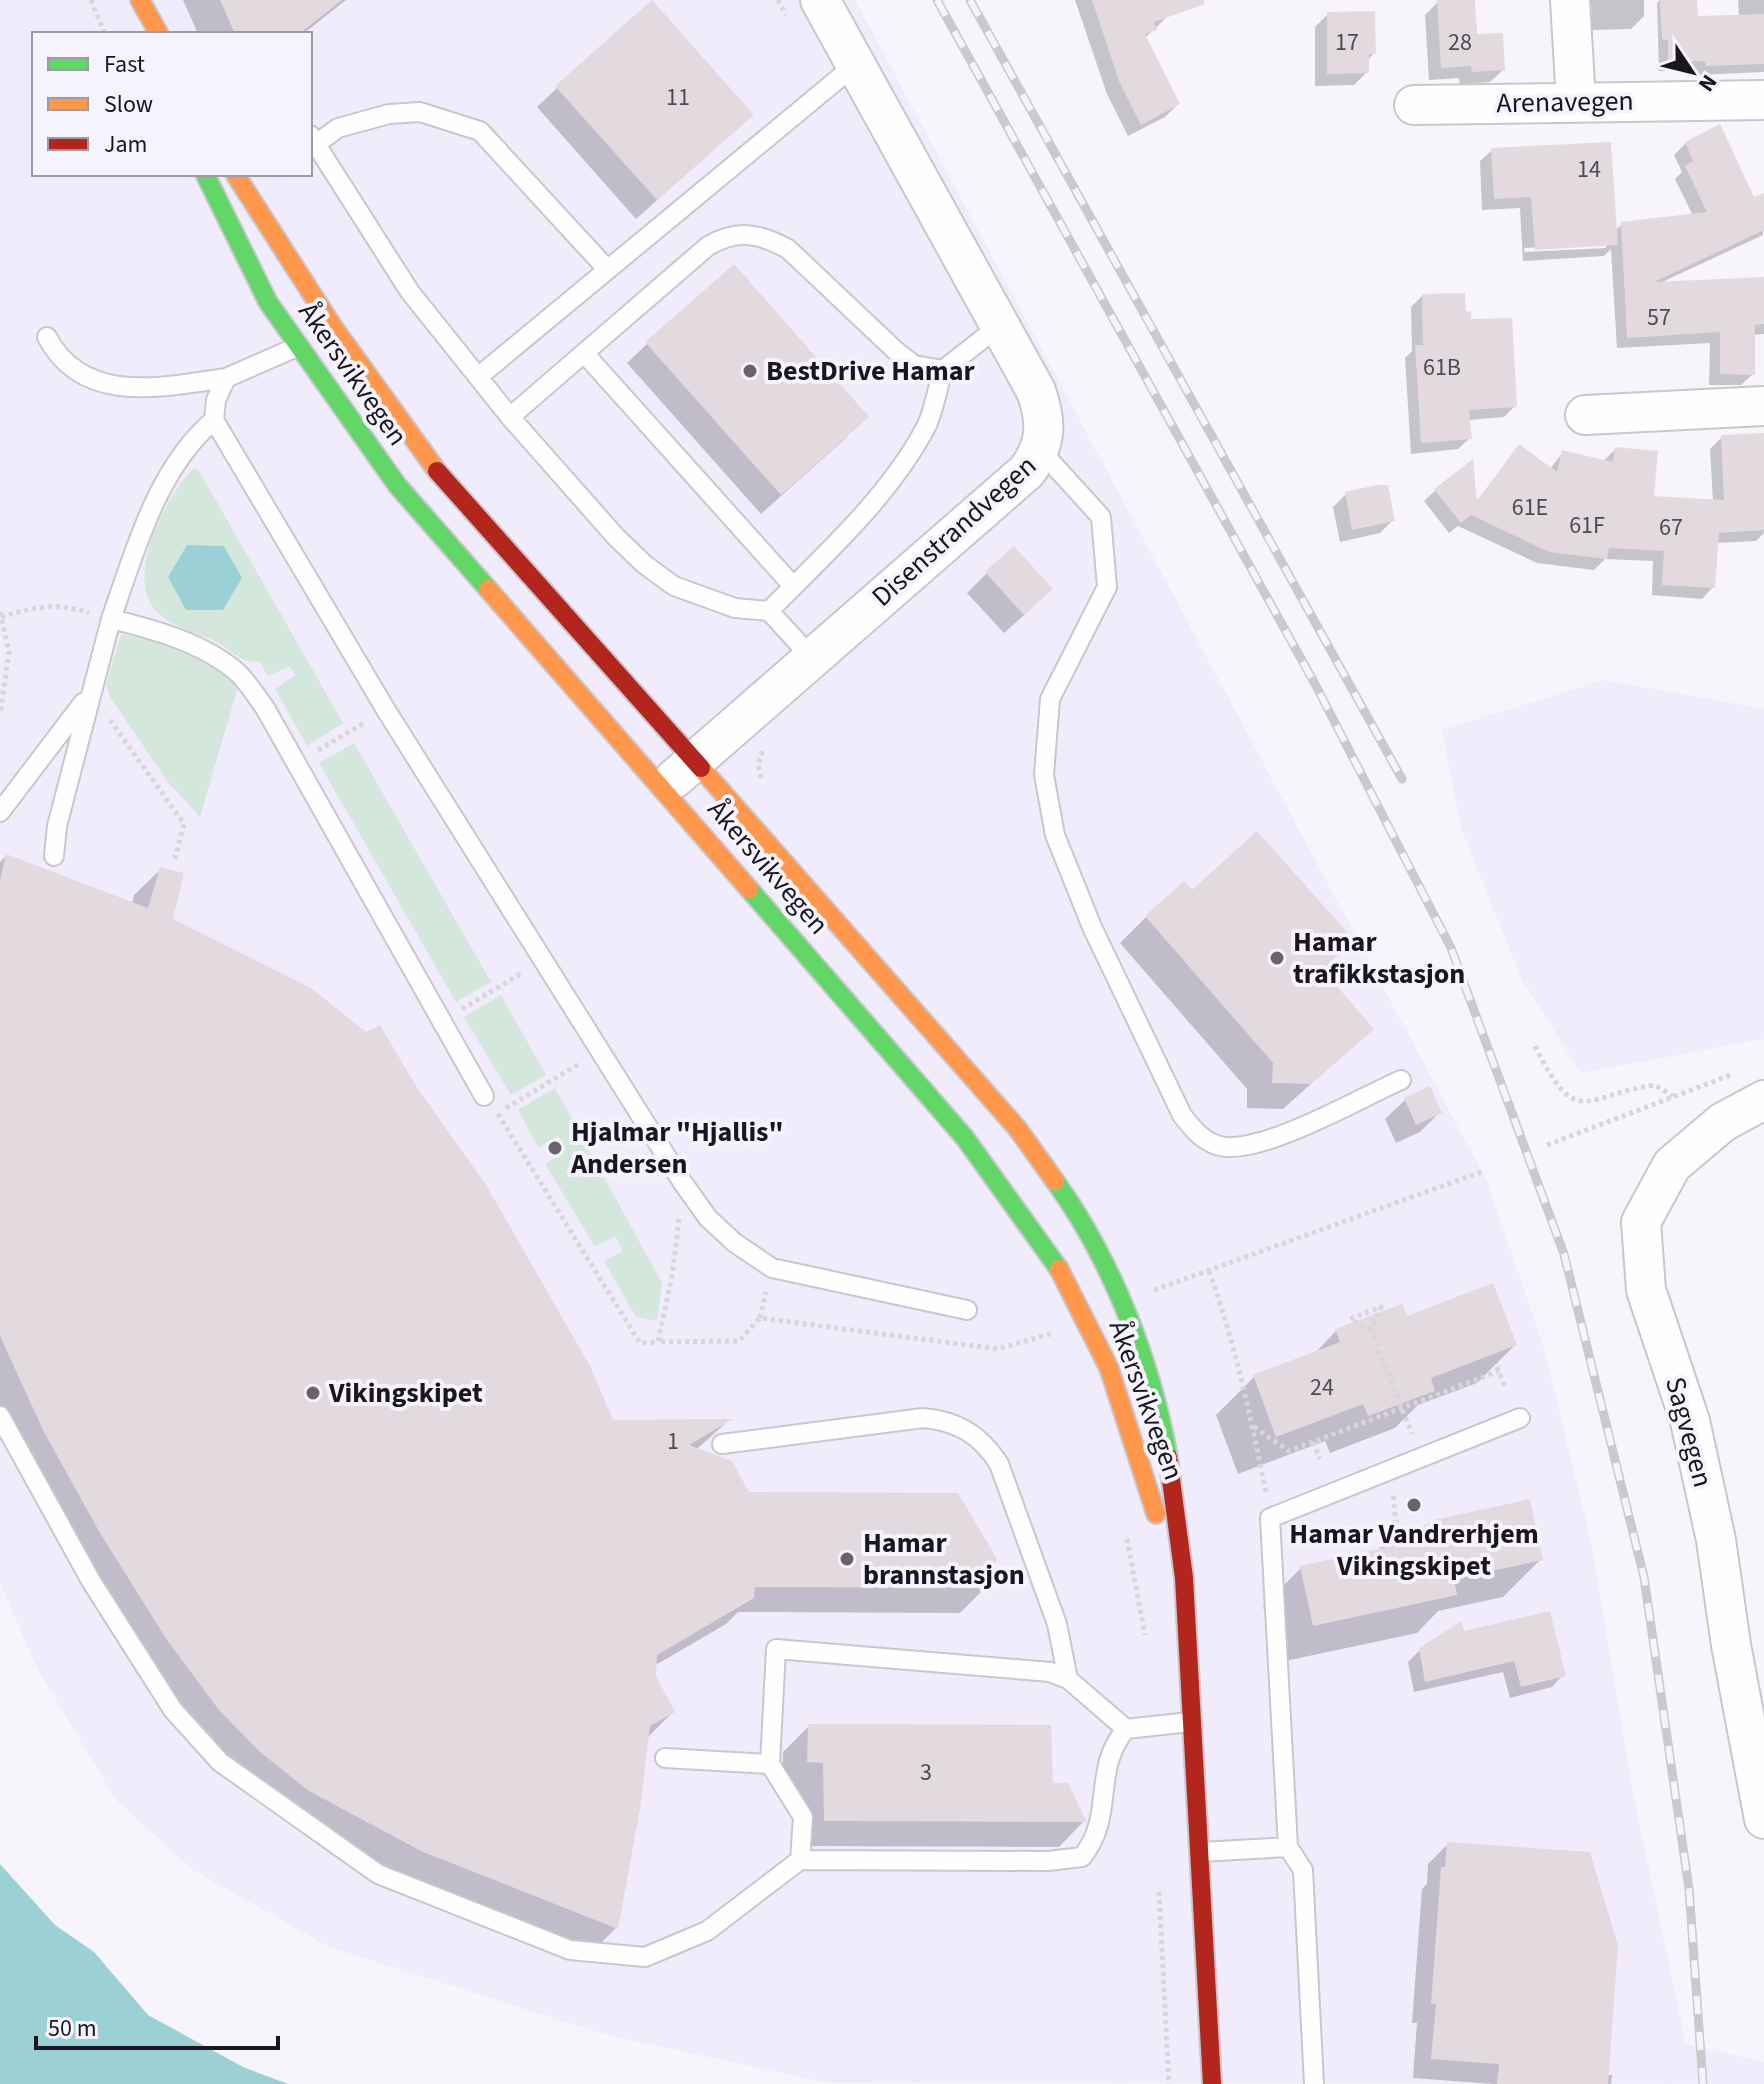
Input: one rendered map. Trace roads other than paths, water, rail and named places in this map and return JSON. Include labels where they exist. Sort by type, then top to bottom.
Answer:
[{"type":"street","points":[[139,0],[147,32]]},
{"type":"street","points":[[139,0],[158,32]]},
{"type":"street","name":"Disenstrandvegen","points":[[664,788],[1027,471],[1041,451],[1044,412],[820,0]]},
{"type":"street","points":[[1570,0],[1576,102]]},
{"type":"street","name":"Arenavegen","points":[[1414,105],[1764,100]]},
{"type":"street","name":"Åkersvikvegen","points":[[206,176],[268,302],[397,485],[453,553],[664,788],[965,1138],[1037,1235],[1088,1319],[1109,1366],[1138,1450],[1166,1550],[1186,1650]]},
{"type":"street","name":"Åkersvikvegen","points":[[236,176],[333,327],[402,427],[468,510],[695,761],[1017,1128],[1075,1210],[1138,1347],[1167,1439],[1183,1532],[1186,1650],[1212,2084]]},
{"type":"street","points":[[1585,415],[1764,406]]},
{"type":"street","name":"Sagvegen","points":[[1764,1100],[1723,1122],[1672,1165],[1641,1222],[1646,1290],[1690,1421],[1716,1540],[1731,1645],[1764,1819]]},
{"type":"lane","points":[[478,377],[855,65]]},
{"type":"lane","points":[[607,269],[480,131],[420,112],[389,114],[338,128],[313,140],[410,292],[510,417],[644,564],[674,586],[704,600],[735,608],[769,611],[812,658]]},
{"type":"lane","points":[[510,417],[708,246],[725,235],[746,233],[767,237],[788,249],[914,365],[943,370]]},
{"type":"lane","points":[[769,611],[877,497],[902,463],[926,427],[943,370],[999,326]]},
{"type":"lane","points":[[47,337],[58,358],[82,376],[141,391],[226,378],[297,347],[333,327]]},
{"type":"lane","points":[[584,353],[793,586]]},
{"type":"lane","points":[[226,378],[216,400],[214,420],[386,710],[708,1218],[735,1243],[772,1268],[967,1310]]},
{"type":"lane","points":[[54,856],[57,826],[111,619],[162,490],[194,438],[214,420]]},
{"type":"lane","points":[[1041,451],[1101,517],[1107,587],[1050,699],[1044,775],[1055,835],[1092,927],[1182,1115],[1195,1133],[1210,1143],[1227,1147],[1259,1144],[1401,1080]]},
{"type":"lane","points":[[111,619],[176,639],[217,658],[239,674],[265,708],[484,1096]]},
{"type":"lane","points":[[0,812],[91,693]]},
{"type":"lane","points":[[0,1416],[91,1581],[173,1710],[220,1762],[378,1874],[570,1950],[645,1957],[707,1931],[800,1860],[1048,1861],[1082,1857],[1095,1841],[1103,1817],[1107,1757],[1126,1729]]},
{"type":"lane","points":[[722,1444],[923,1418],[948,1420],[968,1430],[987,1445],[999,1464],[1057,1624],[1068,1679]]},
{"type":"lane","points":[[1314,2084],[1307,1902],[1303,1870],[1288,1847],[1270,1518],[1520,1418]]},
{"type":"lane","points":[[800,1860],[803,1817],[770,1764],[776,1649],[1006,1666],[1068,1679],[1126,1729],[1191,1722]]},
{"type":"lane","points":[[665,1758],[770,1764]]},
{"type":"lane","points":[[1200,1852],[1288,1847]]},
{"type":"water","points":[[187,545],[224,546],[242,578],[223,610],[186,610],[168,577]]},
{"type":"water","points":[[0,1864],[55,1925],[94,1952],[148,2015],[243,2067],[288,2084],[0,2084]]},
{"type":"railway","points":[[937,0],[1315,684],[1451,948],[1564,1254],[1644,1577],[1689,1889],[1703,2084]]},
{"type":"railway","points":[[970,0],[1402,779]]},
{"type":"place","name":"BestDrive Hamar","points":[[750,371]]},
{"type":"place","name":"Hamar trafikkstasjon","points":[[1277,958]]},
{"type":"place","name":"Hjalmar \"Hjallis\" Andersen","points":[[555,1148]]},
{"type":"place","name":"Vikingskipet","points":[[313,1393]]},
{"type":"place","name":"Hamar Vandrerhjem Vikingskipet","points":[[1414,1505]]},
{"type":"place","name":"Hamar brannstasjon","points":[[847,1559]]}]
